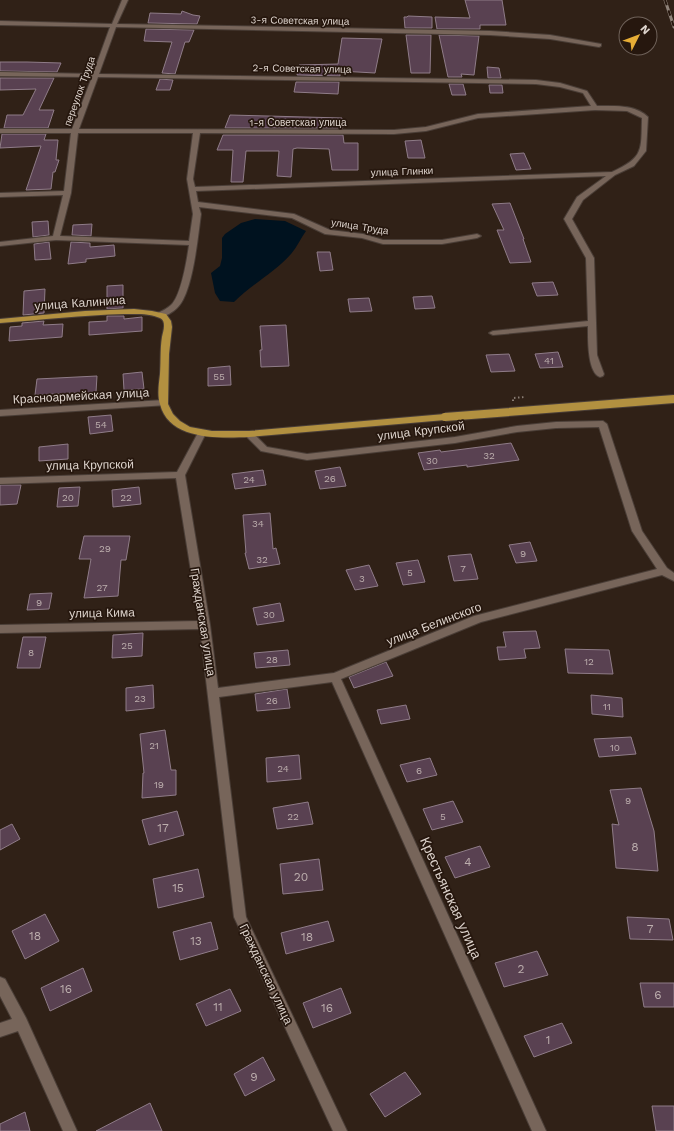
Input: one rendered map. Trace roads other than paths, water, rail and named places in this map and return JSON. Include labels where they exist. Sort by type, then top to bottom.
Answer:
[{"type":"main road","name":"улица Калинина","points":[[0,321],[145,311],[161,315]]},
{"type":"main road","points":[[161,315],[166,318],[168,323],[165,348],[164,403],[168,413],[176,421],[184,427],[202,433],[222,435],[249,434],[674,399]]},
{"type":"street","name":"переулок Труда","points":[[56,238],[68,193],[75,131],[114,25],[125,0]]},
{"type":"street","name":"3-я Советская улица","points":[[0,23],[490,33],[550,37],[598,45]]},
{"type":"street","name":"2-я Советская улица","points":[[0,74],[96,74],[536,82],[560,85],[585,92],[594,108]]},
{"type":"street","name":"1-я Советская улица","points":[[0,131],[394,132],[426,129],[478,116],[594,108],[612,108],[639,112],[645,117],[644,150],[632,165],[613,174]]},
{"type":"street","points":[[161,315],[175,306],[181,296],[193,243],[197,214],[190,179],[197,131]]},
{"type":"street","points":[[600,374],[593,355],[590,258],[568,219],[580,199],[613,174]]},
{"type":"street","name":"улица Глинки","points":[[192,189],[613,174]]},
{"type":"street","points":[[0,195],[68,193]]},
{"type":"street","name":"улица Труда","points":[[195,204],[294,216],[328,232],[363,236],[383,242],[442,242],[477,236]]},
{"type":"street","points":[[0,244],[56,238],[193,243]]},
{"type":"street","points":[[493,333],[592,323]]},
{"type":"street","name":"Красноармейская улица","points":[[0,413],[164,403]]},
{"type":"street","name":"улица Крупской","points":[[249,434],[264,449],[307,457],[455,440],[517,429],[556,425],[603,424],[637,532],[663,571]]},
{"type":"street","points":[[180,475],[202,433]]},
{"type":"street","name":"улица Крупской","points":[[0,481],[180,475]]},
{"type":"street","name":"Гражданская улица","points":[[180,475],[205,625],[240,918],[340,1131]]},
{"type":"street","points":[[663,571],[674,577]]},
{"type":"street","name":"улица Белинского","points":[[214,693],[335,677],[478,619],[663,571]]},
{"type":"street","name":"улица Кима","points":[[0,629],[205,625]]},
{"type":"street","name":"Крестьянская улица","points":[[335,677],[539,1131]]},
{"type":"street","points":[[0,983],[21,1023],[70,1131]]},
{"type":"street","points":[[0,1030],[21,1023]]},
{"type":"water","points":[[255,219],[285,221],[306,231],[293,251],[284,261],[234,302],[220,301],[215,293],[211,273],[220,266],[222,258],[222,238],[225,234],[241,223]]},
{"type":"railway","points":[[665,0],[674,27]]}]
